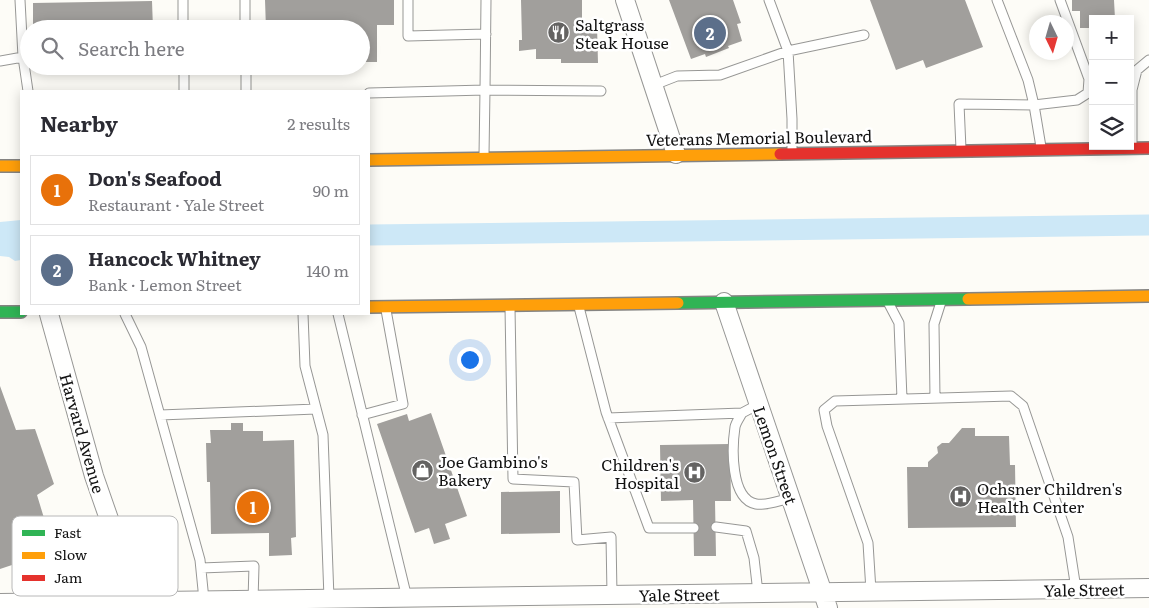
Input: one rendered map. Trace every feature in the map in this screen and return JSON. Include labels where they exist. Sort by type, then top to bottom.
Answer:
[{"type":"main road","name":"Veterans Memorial Boulevard","points":[[1134,148],[1149,148]]},
{"type":"main road","name":"Veterans Memorial Boulevard","points":[[370,160],[792,152],[1089,149]]},
{"type":"main road","points":[[370,164],[383,160]]},
{"type":"main road","points":[[0,166],[20,166]]},
{"type":"main road","points":[[370,307],[1149,296]]},
{"type":"main road","points":[[0,312],[20,312]]},
{"type":"street","points":[[625,0],[676,154]]},
{"type":"street","name":"Lemon Street","points":[[724,302],[825,600]]},
{"type":"street","name":"Harvard Avenue","points":[[49,315],[94,476],[108,516]]},
{"type":"street","name":"Yale Street","points":[[0,603],[139,605],[204,600],[758,593],[825,600],[871,591],[1149,588]]},
{"type":"lane","points":[[20,0],[21,20]]},
{"type":"lane","points":[[183,0],[183,20]]},
{"type":"lane","points":[[245,0],[245,20]]},
{"type":"lane","points":[[408,0],[408,36],[486,34]]},
{"type":"lane","points":[[484,158],[486,0]]},
{"type":"lane","points":[[769,0],[788,51],[792,152]]},
{"type":"lane","points":[[997,0],[1028,80],[1042,150]]},
{"type":"lane","points":[[961,151],[959,104],[1034,105],[1077,100],[1088,93],[1089,79],[1060,0]]},
{"type":"lane","points":[[654,85],[677,76],[720,75],[788,51],[864,35]]},
{"type":"lane","points":[[0,61],[20,57]]},
{"type":"lane","points":[[1132,105],[1132,90],[1137,70],[1149,60]]},
{"type":"lane","points":[[25,75],[28,90]]},
{"type":"lane","points":[[184,75],[184,90]]},
{"type":"lane","points":[[246,75],[246,90]]},
{"type":"lane","points":[[370,93],[485,90],[601,92]]},
{"type":"lane","points":[[935,398],[934,324],[943,299]]},
{"type":"lane","points":[[886,300],[899,322],[902,399]]},
{"type":"lane","points":[[578,304],[608,418],[649,528],[694,528]]},
{"type":"lane","points":[[510,305],[513,479],[574,482],[576,540],[611,537],[612,594]]},
{"type":"lane","points":[[362,415],[403,404],[385,307]]},
{"type":"lane","points":[[126,315],[142,347],[200,560],[204,600]]},
{"type":"lane","points":[[303,315],[305,366],[322,435],[328,598]]},
{"type":"lane","points":[[338,315],[407,598]]},
{"type":"lane","points":[[871,591],[868,543],[827,426],[824,410],[835,401],[1011,396],[1023,406],[1068,537],[1076,589]]},
{"type":"lane","points":[[608,418],[742,413],[759,404]]},
{"type":"lane","points":[[160,415],[316,409]]},
{"type":"lane","points":[[742,413],[736,425],[734,441],[736,482],[741,493],[747,500],[756,504],[791,498]]},
{"type":"lane","points":[[716,527],[746,530],[754,558],[758,593]]},
{"type":"lane","points":[[201,568],[254,566],[254,600]]},
{"type":"water","points":[[20,220],[20,260],[15,261],[9,257],[0,256],[0,222]]},
{"type":"building","points":[[265,0],[394,0],[394,25],[377,25],[377,62],[370,62],[370,20],[266,20]]},
{"type":"building","name":"Saltgrass Steak House","points":[[521,0],[582,0],[582,26],[597,26],[598,63],[561,63],[561,59],[536,59],[536,49],[519,51],[519,40],[522,40]]},
{"type":"building","points":[[669,0],[733,0],[741,23],[737,24],[742,41],[706,57],[705,54],[691,59]]},
{"type":"building","points":[[870,0],[965,0],[983,47],[926,68],[923,60],[896,70]]},
{"type":"building","points":[[1072,0],[1114,0],[1115,15],[1089,15],[1089,28],[1080,28],[1080,11],[1072,11]]},
{"type":"building","points":[[152,1],[153,20],[33,20],[33,3]]},
{"type":"building","points":[[0,386],[16,430],[35,429],[54,484],[37,495],[43,516],[12,516],[12,565],[0,569]]},
{"type":"building","name":"Joe Gambino's Bakery","points":[[431,413],[467,516],[445,524],[450,539],[434,544],[429,528],[415,533],[377,424],[407,414],[409,421]]},
{"type":"building","points":[[231,423],[243,423],[243,431],[263,431],[263,441],[294,440],[296,537],[291,538],[292,555],[269,556],[269,533],[211,534],[210,482],[207,482],[206,443],[211,443],[210,430],[231,430]]},
{"type":"building","name":"Ochsner Children's Health Center","points":[[962,428],[975,428],[975,436],[1009,436],[1010,465],[1015,465],[1016,527],[908,528],[907,467],[928,467],[928,462],[938,453],[937,447],[942,443],[949,443]]},
{"type":"building","name":"Children's Hospital","points":[[730,444],[731,501],[715,501],[716,556],[694,556],[693,500],[661,501],[660,445]]},
{"type":"building","points":[[560,491],[560,533],[501,534],[501,492]]},
{"type":"waterway","points":[[370,235],[1149,225]]},
{"type":"traffic: fast","points":[[678,303],[968,299]]},
{"type":"traffic: fast","points":[[0,312],[20,312]]},
{"type":"traffic: slow","points":[[370,160],[780,154]]},
{"type":"traffic: slow","points":[[0,166],[20,166]]},
{"type":"traffic: slow","points":[[968,299],[1149,296]]},
{"type":"traffic: slow","points":[[370,307],[678,303]]},
{"type":"traffic: jam","points":[[780,154],[1149,148]]},
{"type":"place","name":"Saltgrass Steak House","points":[[559,33]]},
{"type":"place","name":"Hancock Whitney","points":[[710,33]]},
{"type":"place","name":"Joe Gambino's Bakery","points":[[422,470]]},
{"type":"place","name":"Children's Hospital","points":[[695,473]]},
{"type":"place","name":"Ochsner Children's Health Center","points":[[961,497]]},
{"type":"place","name":"Don's Seafood","points":[[253,507]]}]
